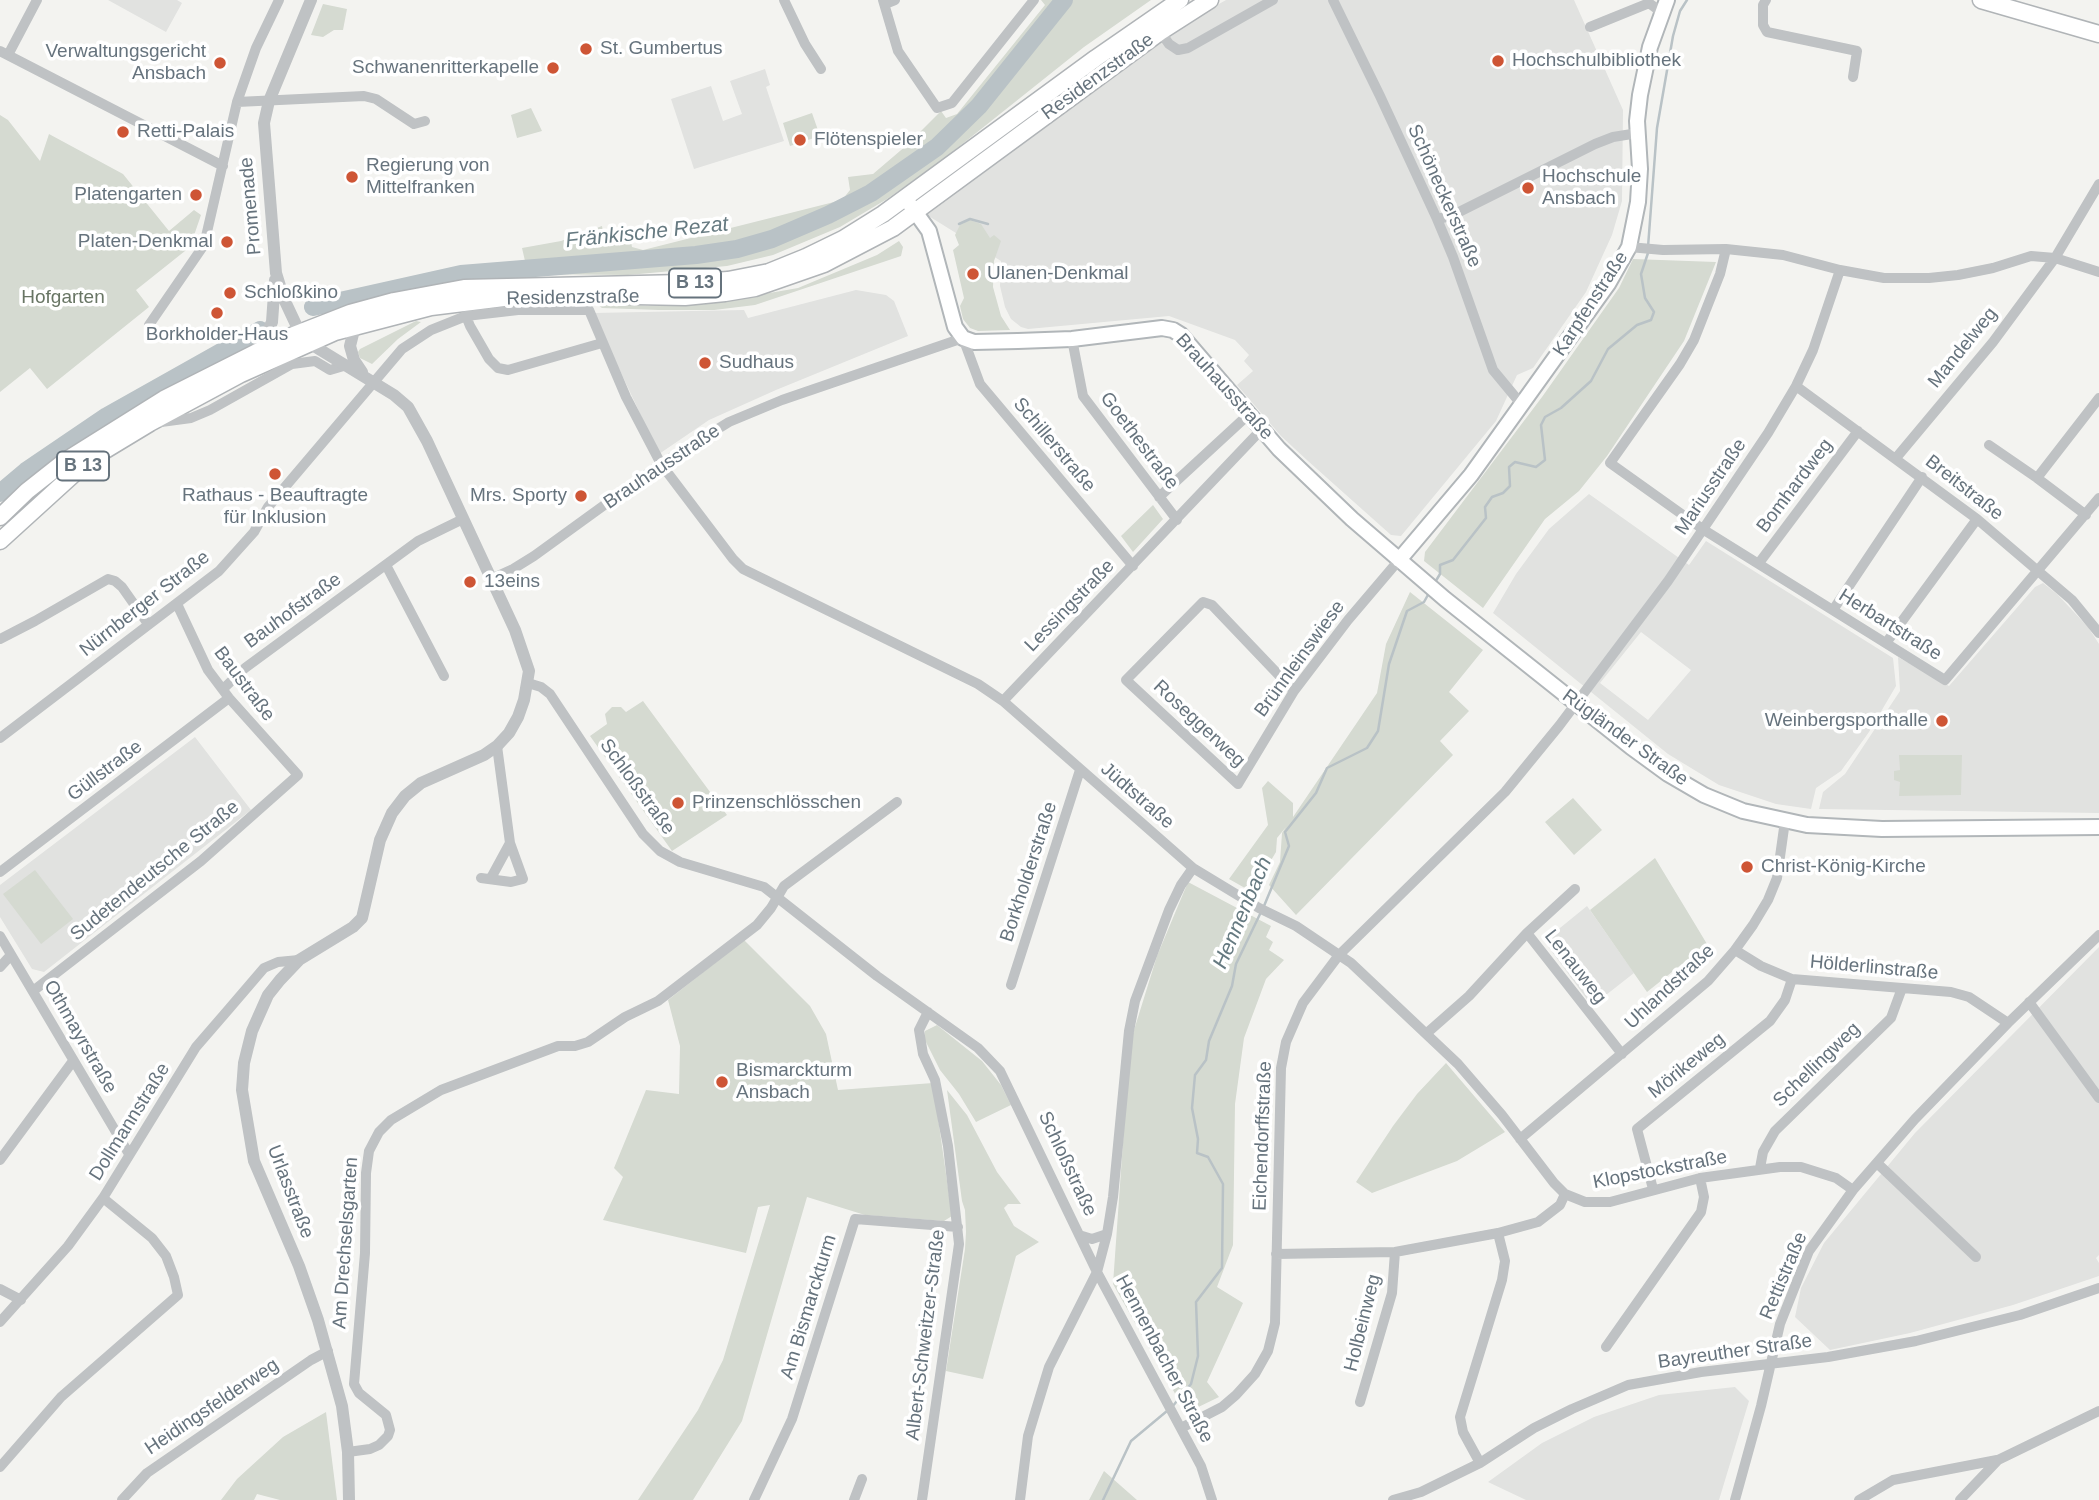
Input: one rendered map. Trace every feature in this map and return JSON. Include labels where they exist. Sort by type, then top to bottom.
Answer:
[{"type":"main road","name":"Residenzstraße","points":[[0,517],[65,461],[164,399],[254,353],[304,337],[394,301],[464,288],[699,283],[769,272],[911,205],[1156,25],[1180,0]]},
{"type":"main road","name":"Residenzstraße","points":[[1156,25],[1210,0]]},
{"type":"main road","points":[[1982,0],[2099,34]]},
{"type":"main road","name":"Karpfenstraße","points":[[1399,560],[1465,483],[1635,248],[1640,169],[1637,133],[1640,95],[1650,47],[1664,6]]},
{"type":"main road","name":"Residenzstraße","points":[[0,541],[77,471],[150,423],[304,337],[431,307],[504,298],[584,295],[685,297],[755,288],[835,259],[887,232],[911,205]]},
{"type":"main road","points":[[911,205],[929,231],[955,327],[964,338]]},
{"type":"main road","name":"Brauhausstraße","points":[[964,338],[974,342],[1072,339],[1162,328],[1174,330],[1261,430],[1308,478],[1399,560]]},
{"type":"main road","name":"Rügländer Straße","points":[[1399,560],[1575,703],[1668,774],[1704,795],[1743,811],[1807,825],[1882,829],[2099,827]]},
{"type":"street","points":[[37,0],[4,53],[223,166]]},
{"type":"street","name":"Promenade","points":[[149,325],[204,245],[237,102],[256,48],[279,0]]},
{"type":"street","name":"Promenade","points":[[304,337],[284,299],[276,273],[264,123],[269,101],[311,0]]},
{"type":"street","points":[[784,0],[805,44],[821,69]]},
{"type":"street","points":[[895,0],[884,2],[899,53],[937,108],[951,103],[1034,0]]},
{"type":"street","points":[[1156,25],[1169,44],[1178,50],[1188,48],[1273,0]]},
{"type":"street","name":"Schöneckerstraße","points":[[1333,0],[1384,102],[1437,219],[1493,370],[1510,394],[1522,405]]},
{"type":"street","points":[[1766,0],[1763,5],[1763,25],[1767,32],[1857,51],[1853,77]]},
{"type":"street","points":[[1590,27],[1649,3],[1664,6]]},
{"type":"street","points":[[237,102],[364,96],[376,99],[414,124],[425,121]]},
{"type":"street","points":[[1437,219],[1451,216],[1595,144],[1613,137],[1637,133]]},
{"type":"street","name":"Mandelweg","points":[[1896,458],[1993,342],[2055,258],[2099,184]]},
{"type":"street","points":[[1635,248],[1726,249],[1783,255],[1884,278],[1929,278],[1993,268],[2031,256],[2055,258],[2099,272]]},
{"type":"street","name":"Herbartstraße","points":[[1726,249],[1720,274],[1694,340],[1610,463],[1704,530],[1945,680],[2099,498]]},
{"type":"street","name":"Mariusstraße","points":[[1575,703],[1704,530],[1768,433],[1796,386],[1813,350],[1840,270]]},
{"type":"street","points":[[254,353],[264,340],[272,322],[276,273]]},
{"type":"street","name":"Nürnberger Straße","points":[[0,738],[219,571],[245,541],[268,507],[369,378],[402,349],[431,330],[466,316],[518,310],[589,310],[602,343]]},
{"type":"street","points":[[466,316],[489,359],[498,368],[508,370],[602,343]]},
{"type":"street","points":[[361,324],[351,337],[351,352],[369,378]]},
{"type":"street","points":[[304,337],[369,378],[408,407],[427,440],[527,660],[528,683]]},
{"type":"street","name":"Brauhausstraße","points":[[491,579],[534,556],[661,464],[729,422],[782,400],[964,338]]},
{"type":"street","name":"Schillerstraße","points":[[964,338],[980,384],[1133,566]]},
{"type":"street","name":"Goethestraße","points":[[1072,339],[1083,396],[1177,520]]},
{"type":"street","name":"Jüdtstraße","points":[[602,343],[661,464],[743,569],[978,684],[1003,701],[1193,868],[1263,910],[1296,926],[1339,955],[1458,1064],[1553,1183],[1565,1194]]},
{"type":"street","points":[[150,423],[191,418],[292,364],[314,361],[330,370],[346,365]]},
{"type":"street","name":"Breitstraße","points":[[1796,386],[1977,520],[2072,600],[2099,633]]},
{"type":"street","points":[[2037,478],[2099,398]]},
{"type":"street","points":[[1158,497],[1248,415]]},
{"type":"street","name":"Lessingstraße","points":[[1003,701],[1261,430]]},
{"type":"street","name":"Bomhardweg","points":[[1759,563],[1858,431]]},
{"type":"street","points":[[1989,445],[2086,515]]},
{"type":"street","points":[[1833,610],[1922,477]]},
{"type":"street","name":"Bauhofstraße","points":[[226,693],[253,662],[418,541],[463,519]]},
{"type":"street","points":[[1886,643],[1977,520]]},
{"type":"street","name":"Brünnleinswiese","points":[[1238,784],[1294,691],[1348,620],[1399,560]]},
{"type":"street","points":[[386,565],[444,676]]},
{"type":"street","points":[[0,639],[108,579],[122,587],[148,624]]},
{"type":"street","name":"Roseggerweg","points":[[1238,784],[1126,680],[1203,602],[1212,605],[1294,691]]},
{"type":"street","name":"Baustraße","points":[[177,604],[208,670],[298,775]]},
{"type":"street","name":"Urlasstraße","points":[[349,1500],[348,1452],[342,1406],[328,1351],[299,1266],[254,1161],[242,1090],[251,1031],[268,995],[299,960],[353,927],[362,918],[380,840],[392,813],[405,796],[421,783],[484,755],[496,746],[509,733],[518,717],[528,683]]},
{"type":"street","name":"Schloßstraße","points":[[528,683],[541,687],[550,694],[643,834],[660,851],[680,862],[764,887],[877,975],[978,1048],[1000,1072],[1097,1272]]},
{"type":"street","name":"Güllstraße","points":[[0,872],[226,693]]},
{"type":"street","name":"Eichendorffstraße","points":[[1181,1428],[1222,1407],[1236,1395],[1255,1374],[1268,1351],[1275,1323],[1282,1059],[1290,1031],[1303,1003],[1339,955],[1505,792],[1575,703]]},
{"type":"street","points":[[496,746],[510,843],[523,879],[511,882],[486,878],[510,843]]},
{"type":"street","name":"Borkholderstraße","points":[[1011,985],[1080,769]]},
{"type":"street","name":"Sudetendeutsche Straße","points":[[33,991],[201,862],[298,775]]},
{"type":"street","points":[[776,896],[784,886],[897,802]]},
{"type":"street","name":"Uhlandstraße","points":[[1520,1139],[1708,981],[1735,950],[1763,908],[1777,878],[1785,821]]},
{"type":"street","name":"Hennenbacher Straße","points":[[1193,868],[1168,910],[1135,1001],[1129,1031],[1114,1197],[1097,1272],[1202,1466],[1212,1500]]},
{"type":"street","name":"Lenauweg","points":[[1427,1033],[1469,996],[1527,933],[1576,889]]},
{"type":"street","name":"Am Drechselsgarten","points":[[348,1452],[379,1445],[390,1430],[386,1415],[359,1393],[354,1384],[365,1253],[366,1172],[369,1151],[379,1132],[391,1120],[441,1090],[558,1046],[575,1046],[588,1042],[625,1017],[658,1001],[757,926],[771,908],[776,896]]},
{"type":"street","name":"Lenauweg","points":[[1527,933],[1622,1054]]},
{"type":"street","name":"Rettistraße","points":[[1735,1500],[1745,1471],[1780,1324],[1809,1251],[1853,1190],[1877,1163],[2008,1023],[2099,935]]},
{"type":"street","name":"Othmayrstraße","points":[[0,936],[129,1154]]},
{"type":"street","name":"Hölderlinstraße","points":[[1735,950],[1761,966],[1792,979],[1951,992],[1969,997],[2008,1023]]},
{"type":"street","points":[[0,967],[11,955]]},
{"type":"street","name":"Dollmannstraße","points":[[0,1322],[68,1246],[103,1198],[197,1047],[264,968],[278,962],[299,960]]},
{"type":"street","name":"Mörikeweg","points":[[1653,1189],[1637,1129],[1770,1021],[1786,1000],[1792,979]]},
{"type":"street","name":"Schellingweg","points":[[1760,1168],[1763,1152],[1774,1131],[1891,1017],[1902,988]]},
{"type":"street","points":[[2029,1002],[2099,1098]]},
{"type":"street","name":"Albert-Schweitzer-Straße","points":[[922,1500],[959,1244],[948,1146],[936,1080],[923,1054],[919,1030],[928,1012]]},
{"type":"street","points":[[0,1160],[73,1061]]},
{"type":"street","points":[[1877,1163],[1976,1257]]},
{"type":"street","name":"Klopstockstraße","points":[[1565,1194],[1585,1202],[1610,1202],[1700,1178],[1760,1168],[1801,1167],[1836,1178],[1853,1190]]},
{"type":"street","points":[[1606,1347],[1701,1212],[1704,1197],[1700,1178]]},
{"type":"street","points":[[1276,1254],[1395,1252],[1498,1233],[1538,1222],[1560,1205],[1565,1194]]},
{"type":"street","points":[[0,1467],[61,1397],[177,1296],[174,1277],[166,1256],[152,1238],[103,1198]]},
{"type":"street","name":"Am Bismarckturm","points":[[754,1500],[792,1419],[855,1219],[958,1227]]},
{"type":"street","points":[[1480,1463],[1463,1432],[1460,1417],[1502,1280],[1505,1261],[1498,1233]]},
{"type":"street","points":[[1079,1235],[1092,1240],[1107,1234]]},
{"type":"street","name":"Holbeinweg","points":[[1360,1402],[1392,1293],[1395,1252]]},
{"type":"street","points":[[1020,1500],[1028,1436],[1049,1367],[1097,1272]]},
{"type":"street","name":"Bayreuther Straße","points":[[1393,1500],[1422,1496],[1534,1429],[1628,1385],[1701,1371],[1770,1365],[1916,1341],[2020,1315],[2099,1288]]},
{"type":"street","points":[[0,1289],[21,1300]]},
{"type":"street","name":"Heidingsfelderweg","points":[[122,1500],[147,1473],[328,1351]]},
{"type":"street","points":[[1859,1500],[1893,1480],[1998,1460],[2099,1411]]},
{"type":"street","points":[[1961,1500],[1998,1460]]},
{"type":"street","points":[[854,1500],[862,1479]]},
{"type":"shaded area","points":[[108,0],[177,0],[182,3],[166,32]]},
{"type":"shaded area","points":[[1226,0],[1574,0],[1623,110],[1622,201],[1612,235],[1586,292],[1533,368],[1517,375],[1496,421],[1401,536],[1391,535],[1308,461],[1281,436],[1237,385],[1253,371],[1244,361],[1249,355],[1235,340],[1169,316],[1028,329],[1021,327],[1011,319],[1005,307],[1000,286],[1001,261],[927,215],[1189,21]]},
{"type":"shaded area","points":[[765,69],[770,85],[766,87],[784,141],[694,169],[671,99],[711,86],[723,121],[742,114],[730,81]]},
{"type":"shaded area","points":[[856,290],[886,295],[894,301],[908,336],[709,420],[659,454],[593,313],[744,310],[748,318]]},
{"type":"shaded area","points":[[1589,494],[1689,565],[1706,541],[1893,658],[1896,686],[1869,732],[1841,771],[1816,788],[1811,809],[1776,804],[1719,785],[1668,754],[1493,613],[1516,574],[1549,529]],"holes":[[[1641,632],[1691,670],[1648,720],[1600,683]]]},
{"type":"shaded area","points":[[2043,583],[2088,627],[2099,644],[2099,813],[1819,809],[1823,792],[1845,774],[1900,691],[1898,657],[1949,686],[2035,587]]},
{"type":"shaded area","points":[[195,737],[251,810],[44,972],[32,969],[0,917],[0,885]]},
{"type":"shaded area","points":[[1587,906],[1634,973],[1592,1006],[1544,941]]},
{"type":"shaded area","points":[[2099,947],[2099,1255],[2096,1258],[2099,1263],[2099,1276],[2013,1305],[1910,1333],[1830,1350],[1795,1317],[1801,1288],[1824,1243],[1915,1133]]},
{"type":"shaded area","points":[[1735,1387],[1749,1401],[1719,1500],[1526,1500],[1488,1482],[1542,1443],[1594,1417],[1659,1395]]},
{"type":"green space","points":[[1041,0],[1151,0],[1084,47],[941,161],[887,199],[840,227],[773,255],[727,266],[628,275],[528,274],[522,248],[561,241],[602,226],[604,239],[629,232],[632,247],[643,250],[842,200],[850,190],[848,177],[873,174],[941,111],[946,118],[957,114],[1045,5]]},
{"type":"green space","points":[[323,4],[347,9],[343,30],[334,30],[323,37],[311,35]]},
{"type":"green space","points":[[531,108],[542,131],[517,138],[511,115]]},
{"type":"green space","points":[[812,113],[820,136],[790,146],[783,123]]},
{"type":"green space","name":"Hofgarten","points":[[0,115],[8,120],[40,161],[49,134],[123,174],[169,231],[194,210],[201,215],[190,247],[136,290],[149,307],[47,389],[30,368],[0,392]]},
{"type":"green space","points":[[970,220],[981,224],[990,238],[994,235],[1001,241],[994,261],[993,287],[1001,316],[1010,330],[978,331],[970,328],[963,319],[960,306],[964,298],[953,250],[959,245],[955,235],[960,225]]},
{"type":"green space","points":[[899,241],[903,247],[901,256],[755,305],[714,310],[659,310],[602,308],[594,302],[647,306],[707,304],[798,288],[877,255]]},
{"type":"green space","points":[[1633,259],[1716,262],[1684,341],[1607,456],[1579,491],[1545,519],[1483,608],[1424,561],[1425,552],[1542,397],[1619,288]]},
{"type":"green space","points":[[416,321],[421,322],[372,364],[360,358],[360,349]]},
{"type":"green space","points":[[1153,505],[1163,519],[1133,552],[1121,536]]},
{"type":"green space","points":[[1410,592],[1483,650],[1449,692],[1469,711],[1440,741],[1453,755],[1296,915],[1269,885],[1280,862],[1282,833],[1286,827],[1277,838],[1276,852],[1252,892],[1229,879],[1268,825],[1262,788],[1268,781],[1293,803],[1293,817],[1377,693],[1386,644]]},
{"type":"green space","points":[[643,701],[727,815],[672,851],[590,736],[607,724],[605,714],[612,707],[621,707],[626,712]]},
{"type":"green space","points":[[1899,755],[1962,755],[1961,795],[1899,796],[1900,782],[1894,780],[1894,771],[1900,770]]},
{"type":"green space","points":[[1573,798],[1602,830],[1574,855],[1545,822]]},
{"type":"green space","points":[[1655,858],[1707,944],[1647,992],[1590,910]]},
{"type":"green space","points":[[35,870],[73,919],[41,944],[3,894]]},
{"type":"green space","points":[[1188,882],[1271,926],[1266,937],[1273,942],[1269,950],[1284,960],[1266,979],[1244,1038],[1235,1104],[1233,1245],[1217,1287],[1243,1303],[1207,1382],[1219,1397],[1186,1413],[1113,1284],[1130,1043],[1157,956]]},
{"type":"green space","points":[[744,940],[810,1006],[826,1034],[838,1090],[933,1083],[952,1216],[944,1221],[865,1215],[807,1197],[742,1421],[693,1500],[638,1500],[698,1410],[723,1360],[770,1205],[758,1207],[746,1253],[603,1220],[623,1177],[614,1168],[646,1090],[679,1094],[680,1046],[668,1000]]},
{"type":"green space","points":[[937,1025],[982,1061],[1001,1085],[1011,1105],[976,1122],[940,1070],[924,1038],[925,1031]]},
{"type":"green space","points":[[1446,1063],[1505,1132],[1457,1161],[1372,1193],[1356,1182],[1417,1094]]},
{"type":"green space","points":[[947,1090],[967,1115],[997,1172],[1021,1204],[1008,1204],[1004,1208],[1014,1226],[1039,1242],[1016,1256],[983,1379],[946,1371],[966,1232]]},
{"type":"green space","points":[[326,1412],[337,1500],[280,1500],[257,1494],[254,1500],[221,1500],[237,1479],[283,1437]]},
{"type":"green space","points":[[1104,1471],[1137,1500],[1089,1500]]},
{"type":"waterway","name":"Fränkische Rezat","points":[[313,307],[461,274],[696,255],[737,249],[772,239],[871,193],[937,147],[979,106],[1064,0]]},
{"type":"waterway","name":"Hennenbach","points":[[1648,247],[1657,128],[1673,36],[1680,11],[1687,0]]},
{"type":"waterway","points":[[959,224],[970,219],[988,224]]},
{"type":"waterway","name":"Hennenbach","points":[[1434,584],[1440,574],[1440,565],[1453,560],[1486,518],[1485,507],[1492,497],[1503,493],[1510,486],[1509,467],[1515,462],[1536,467],[1545,460],[1541,425],[1545,417],[1561,408],[1591,381],[1608,349],[1637,325],[1651,320],[1654,312],[1645,298],[1641,274],[1648,253]]},
{"type":"waterway","name":"Fränkische Rezat","points":[[0,493],[26,471],[107,416],[260,330]]},
{"type":"waterway","name":"Hennenbach","points":[[1264,906],[1289,846],[1285,832],[1316,793],[1327,768],[1367,748],[1378,731],[1389,664],[1407,611],[1424,602],[1429,593]]},
{"type":"waterway","name":"Hennenbach","points":[[1172,1407],[1191,1384],[1198,1356],[1196,1302],[1222,1268],[1223,1184],[1208,1157],[1197,1153],[1198,1139],[1192,1108],[1195,1075],[1206,1060],[1209,1041],[1232,986],[1236,964],[1261,912]]},
{"type":"waterway","name":"Hennenbach","points":[[1103,1500],[1131,1441],[1167,1411]]},
{"type":"place","name":"St. Gumbertus","points":[[586,49]]},
{"type":"place","name":"Hochschulbibliothek","points":[[1498,61]]},
{"type":"place","name":"Verwaltungsgericht Ansbach","points":[[220,63]]},
{"type":"place","name":"Schwanenritterkapelle","points":[[553,68]]},
{"type":"place","name":"Retti-Palais","points":[[123,132]]},
{"type":"place","name":"Flötenspieler","points":[[800,140]]},
{"type":"place","name":"Regierung von Mittelfranken","points":[[352,177]]},
{"type":"place","name":"Hochschule Ansbach","points":[[1528,188]]},
{"type":"place","name":"Platengarten","points":[[196,195]]},
{"type":"place","name":"Platen-Denkmal","points":[[227,242]]},
{"type":"place","name":"Ulanen-Denkmal","points":[[973,274]]},
{"type":"place","name":"Schloßkino","points":[[230,293]]},
{"type":"place","name":"Borkholder-Haus","points":[[217,313]]},
{"type":"place","name":"Sudhaus","points":[[705,363]]},
{"type":"place","name":"Rathaus - Beauftragte für Inklusion","points":[[275,474]]},
{"type":"place","name":"Mrs. Sporty","points":[[581,496]]},
{"type":"place","name":"13eins","points":[[470,582]]},
{"type":"place","name":"Weinbergsporthalle","points":[[1942,721]]},
{"type":"place","name":"Prinzenschlösschen","points":[[678,803]]},
{"type":"place","name":"Christ-König-Kirche","points":[[1747,867]]},
{"type":"place","name":"Bismarckturm Ansbach","points":[[722,1082]]}]
